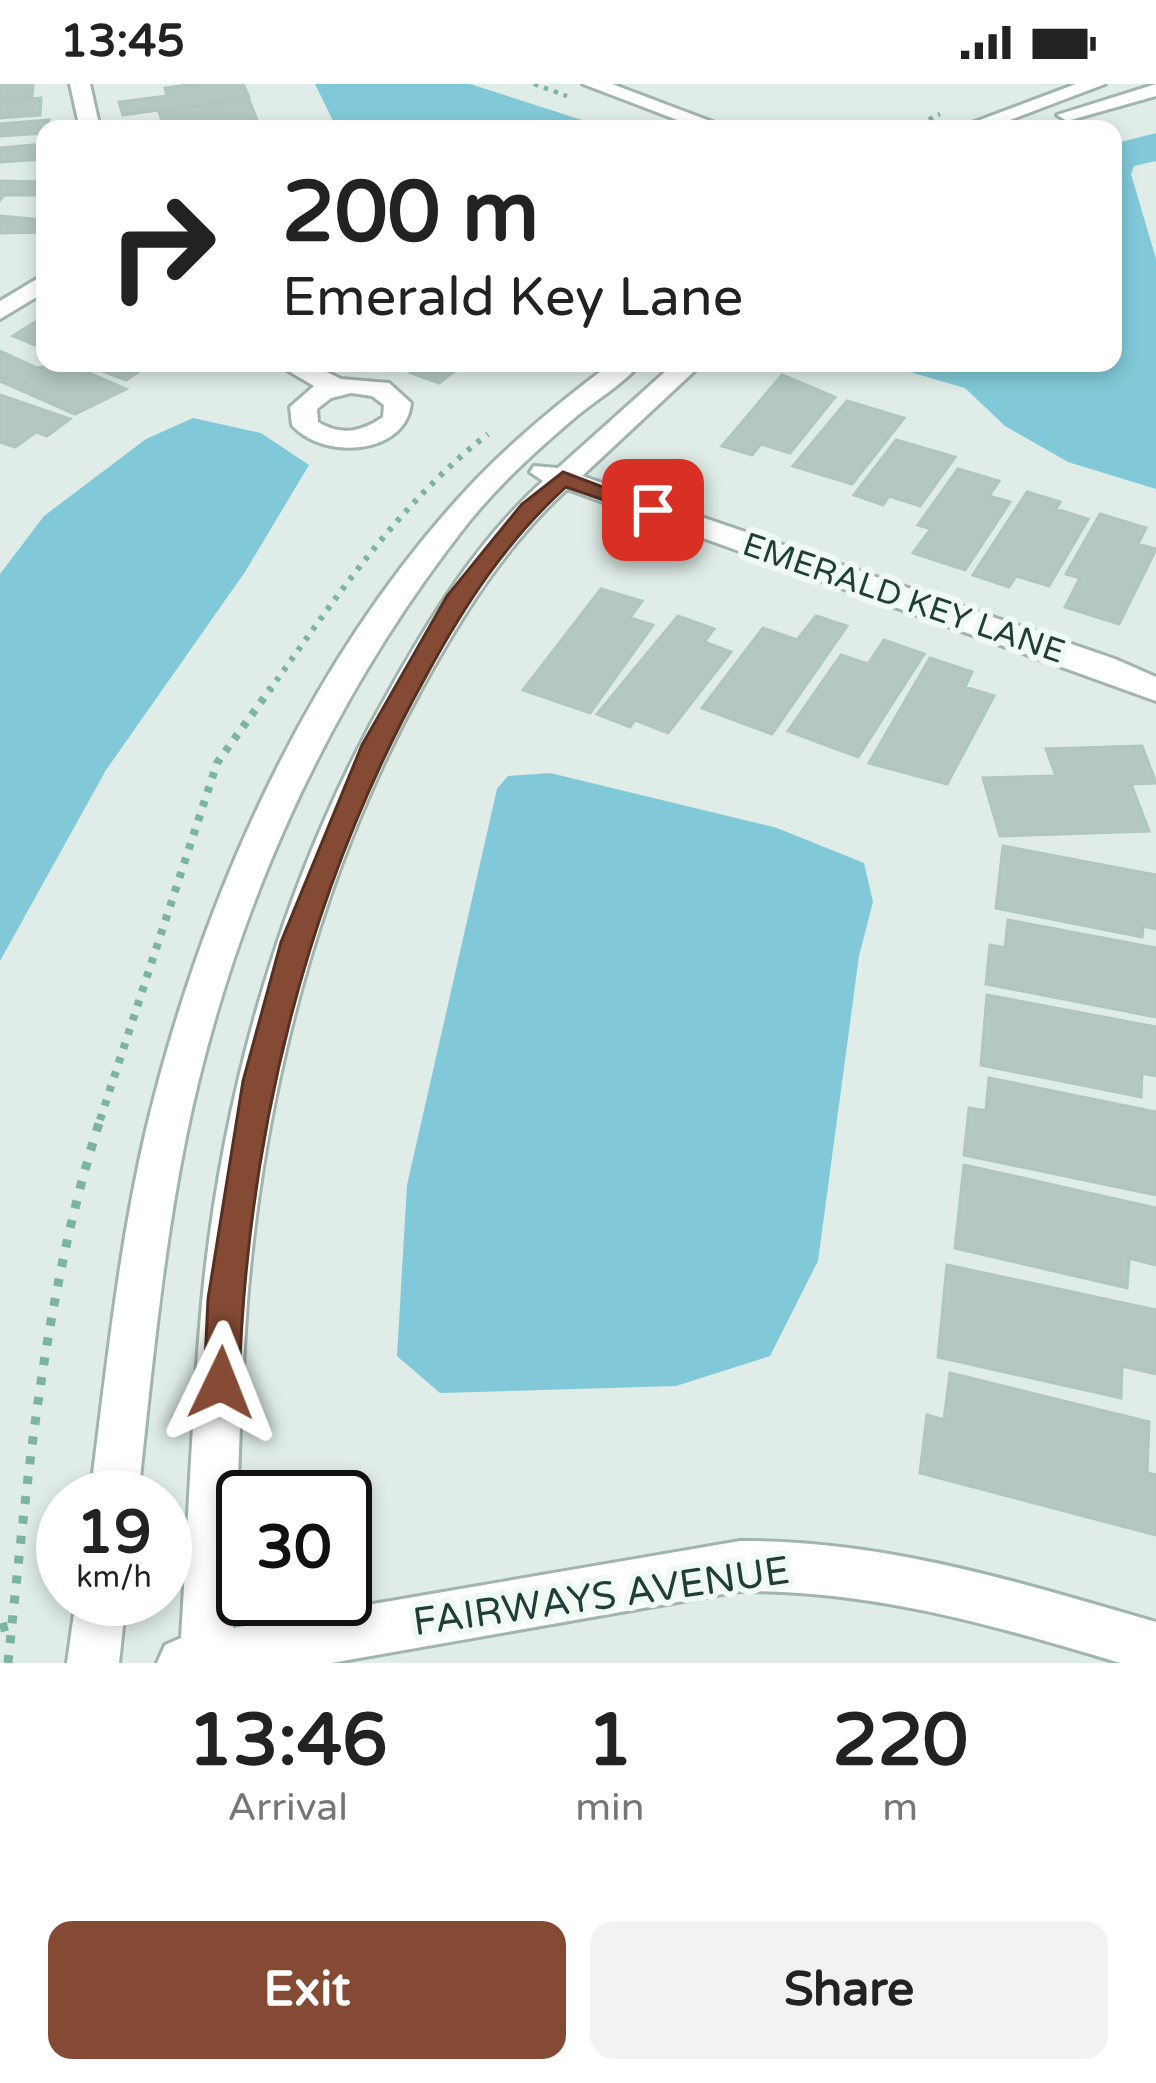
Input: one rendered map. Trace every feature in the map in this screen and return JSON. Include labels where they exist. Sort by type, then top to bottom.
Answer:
[{"type":"street","points":[[80,84],[88,120]]},
{"type":"street","points":[[593,84],[695,120]]},
{"type":"street","points":[[992,120],[1095,84]]},
{"type":"street","points":[[1059,120],[1156,90]]},
{"type":"street","points":[[0,312],[36,287]]},
{"type":"street","points":[[306,372],[336,387]]},
{"type":"street","points":[[117,1470],[138,1293],[178,1084],[230,916],[302,755],[358,656],[461,514],[618,372]]},
{"type":"street","points":[[198,1661],[225,1299],[258,1081],[296,942],[374,745],[434,631],[529,509],[680,372]]},
{"type":"street","name":"EMERALD KEY LANE","points":[[514,462],[1082,659],[1156,690]]},
{"type":"street","name":"FAIRWAYS AVENUE","points":[[198,1661],[740,1566],[788,1563],[837,1566],[964,1593],[1156,1648]]},
{"type":"street","points":[[93,1663],[98,1626]]},
{"type":"water","points":[[315,84],[470,84],[582,120],[333,120]]},
{"type":"water","points":[[1156,133],[1156,161],[1134,166],[1131,174],[1156,259],[1156,489],[1068,462],[1005,426],[965,388],[910,372],[1122,372],[1122,142]]},
{"type":"water","points":[[193,418],[261,433],[309,465],[245,572],[106,770],[0,961],[0,574],[44,516],[146,439]]},
{"type":"water","points":[[550,773],[777,828],[864,863],[873,902],[859,956],[818,1261],[770,1356],[676,1386],[440,1393],[397,1356],[407,1185],[497,789],[508,776]]},
{"type":"building","points":[[0,84],[33,84],[32,96],[0,98]]},
{"type":"building","points":[[243,84],[249,97],[123,115],[119,102],[167,96],[165,88]]},
{"type":"building","points":[[41,98],[40,115],[0,118],[0,101]]},
{"type":"building","points":[[249,100],[257,120],[162,120],[159,112]]},
{"type":"building","points":[[36,121],[36,134],[0,136],[0,124]]},
{"type":"building","points":[[36,145],[36,160],[0,162],[0,148]]},
{"type":"building","points":[[0,181],[36,182],[36,195],[4,195],[0,200]]},
{"type":"building","points":[[0,216],[36,219],[36,232],[0,233]]},
{"type":"building","points":[[36,322],[36,345],[13,336]]},
{"type":"building","points":[[0,351],[36,368],[36,372],[87,372],[126,389],[75,414],[0,381]]},
{"type":"building","points":[[105,372],[138,372],[126,380]]},
{"type":"building","points":[[412,372],[453,372],[439,383]]},
{"type":"building","points":[[782,375],[835,397],[790,453],[761,444],[752,455],[722,446]]},
{"type":"building","points":[[0,395],[70,419],[47,436],[36,432],[15,447],[0,442]]},
{"type":"building","points":[[847,401],[904,418],[852,484],[793,466]]},
{"type":"building","points":[[896,440],[955,457],[920,506],[889,496],[883,505],[854,495]]},
{"type":"building","points":[[958,469],[999,481],[989,496],[1010,502],[965,570],[913,553],[931,529],[918,525]]},
{"type":"building","points":[[1027,492],[1060,502],[1056,509],[1088,519],[1049,586],[1016,576],[1009,587],[973,575]]},
{"type":"building","points":[[1100,514],[1146,528],[1138,544],[1156,549],[1119,624],[1065,607],[1080,578],[1066,574]]},
{"type":"building","points":[[601,589],[642,601],[630,618],[653,625],[590,713],[523,690]]},
{"type":"building","points":[[678,616],[714,629],[704,642],[731,652],[668,733],[635,720],[630,727],[597,714]]},
{"type":"building","points":[[816,616],[847,626],[772,734],[702,708],[763,628],[797,640]]},
{"type":"building","points":[[884,640],[924,654],[858,757],[788,731],[841,655],[868,664]]},
{"type":"building","points":[[930,658],[972,672],[965,687],[994,696],[947,784],[869,763]]},
{"type":"building","points":[[1142,746],[1156,783],[1131,784],[1149,831],[1000,836],[983,778],[1056,776],[1046,749]]},
{"type":"building","points":[[1003,846],[1156,875],[1156,929],[1143,926],[1142,937],[996,908]]},
{"type":"building","points":[[1008,920],[1156,948],[1156,1017],[986,984],[990,945],[1005,948]]},
{"type":"building","points":[[987,995],[1156,1027],[1156,1076],[1142,1073],[1141,1097],[981,1065]]},
{"type":"building","points":[[989,1078],[1156,1112],[1156,1195],[964,1155],[969,1108],[986,1111]]},
{"type":"building","points":[[964,1165],[1156,1208],[1156,1265],[1129,1258],[1127,1288],[955,1248]]},
{"type":"building","points":[[947,1265],[1156,1310],[1156,1374],[1122,1366],[1121,1398],[938,1357]]},
{"type":"building","points":[[950,1373],[1149,1422],[1147,1473],[1156,1475],[1156,1535],[920,1473],[927,1415],[944,1420]]},
{"type":"route","points":[[221,1383],[225,1299],[258,1081],[296,942],[374,745],[434,631],[458,596],[529,509],[563,479],[653,510]]}]
